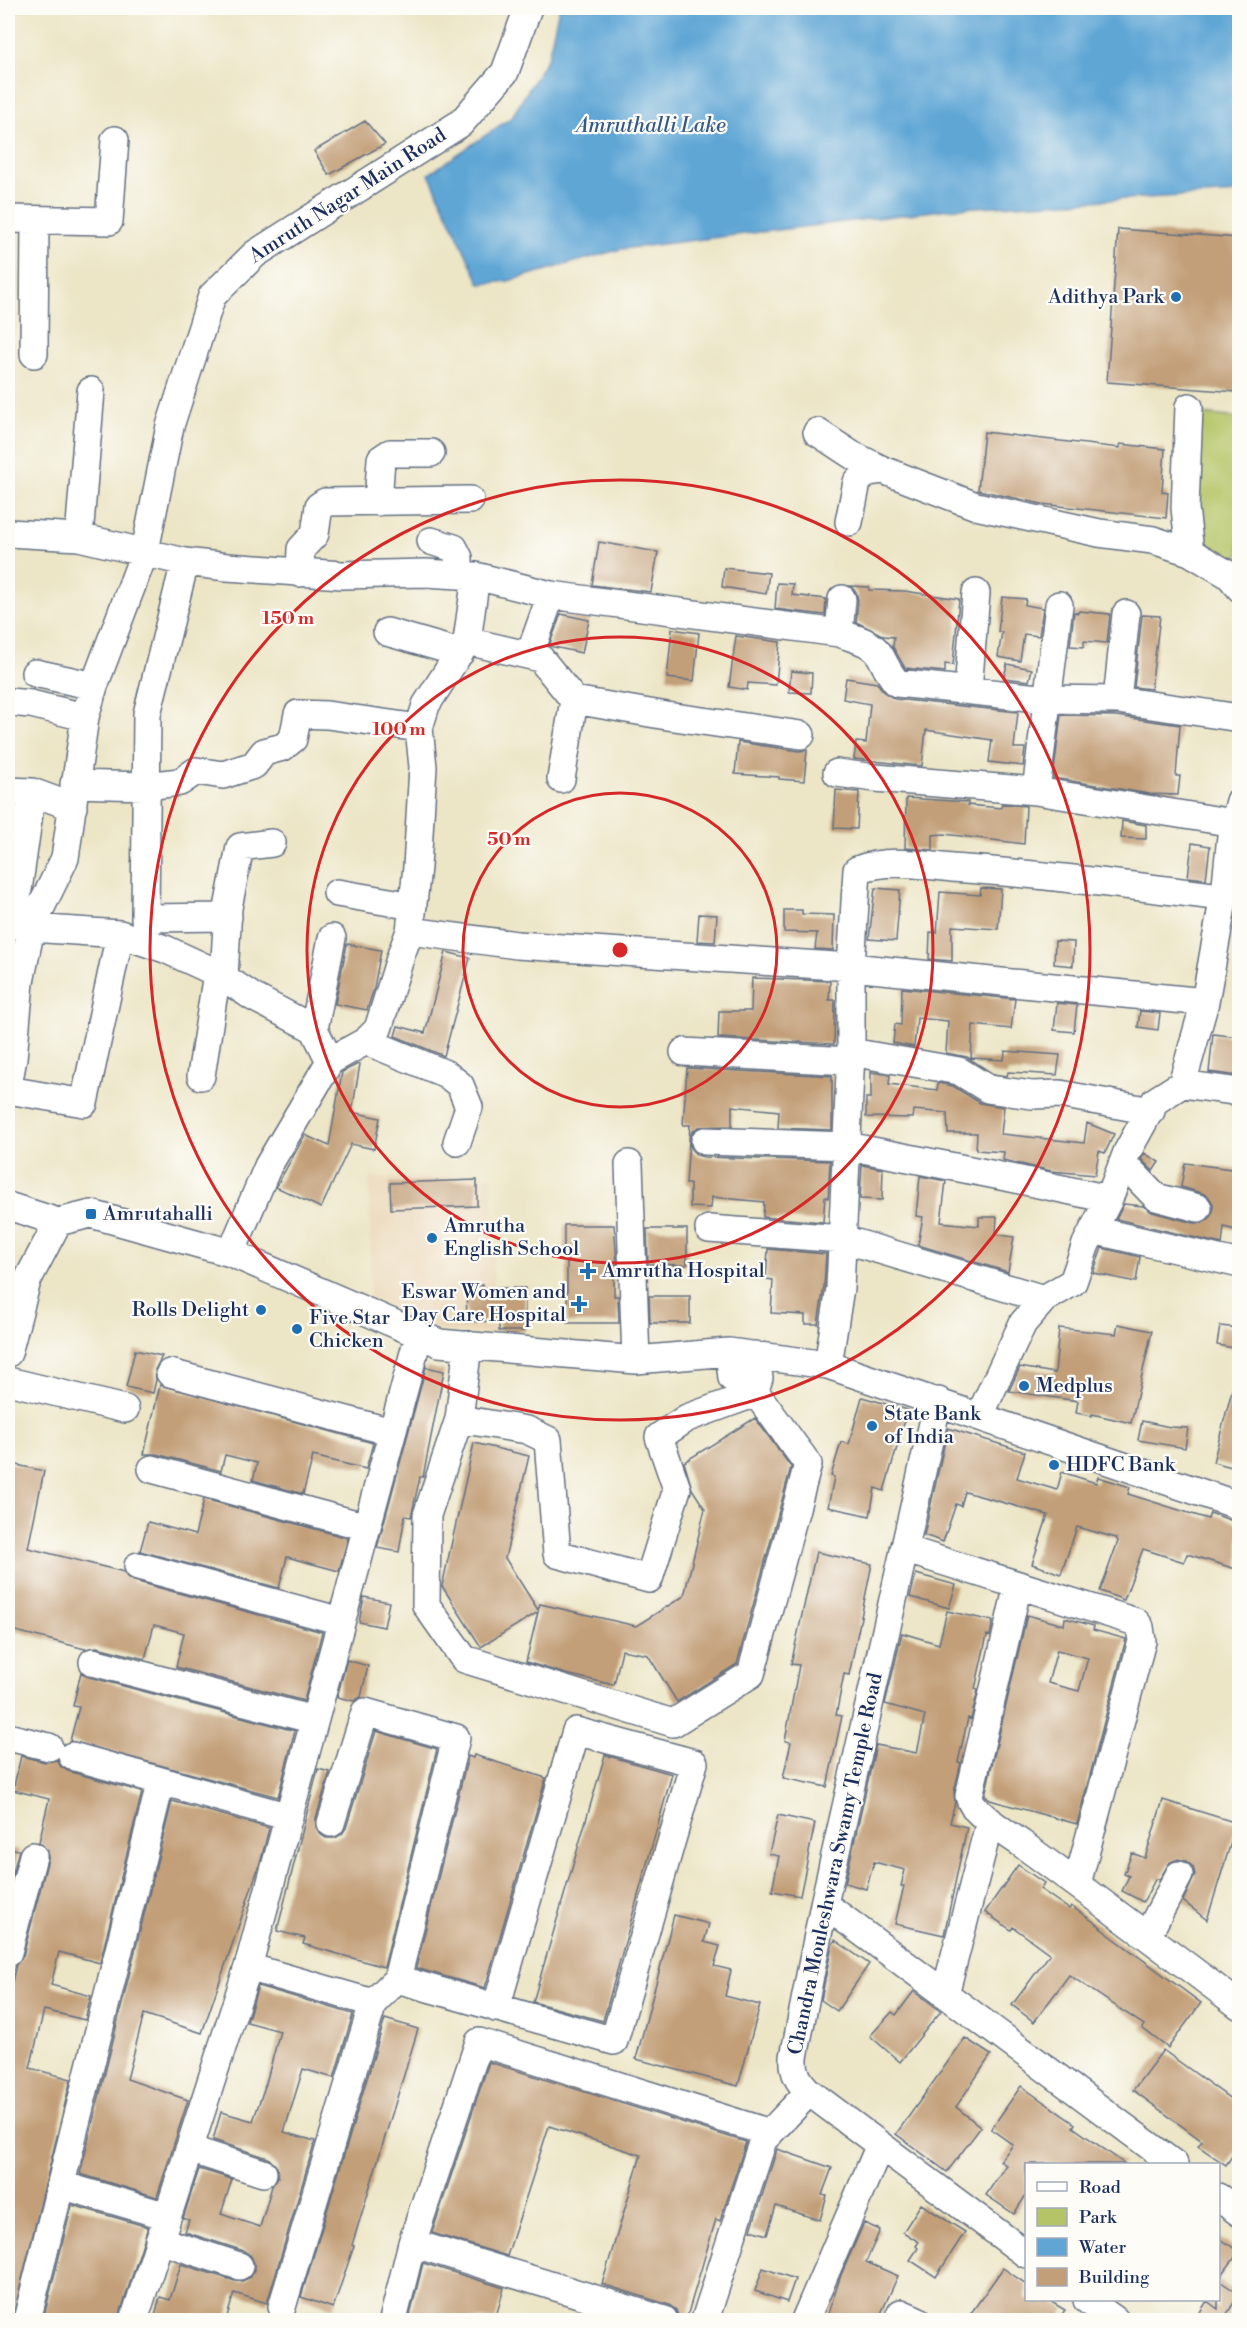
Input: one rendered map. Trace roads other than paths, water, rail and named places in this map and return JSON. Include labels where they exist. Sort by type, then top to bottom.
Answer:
[{"type":"street","name":"Amruth Nagar Main Road","points":[[8,1086],[20,982],[17,925],[65,858],[85,717],[94,686],[145,551],[170,426],[212,296],[255,254],[461,123],[505,72],[528,8]]},
{"type":"street","points":[[8,219],[109,221],[115,140]]},
{"type":"street","points":[[34,354],[35,220]]},
{"type":"street","points":[[79,537],[91,391]]},
{"type":"street","points":[[1189,407],[1185,508],[1190,552]]},
{"type":"street","points":[[817,432],[852,455],[883,470],[976,506],[1108,534],[1153,540],[1190,552],[1229,575],[1239,588]]},
{"type":"street","points":[[378,502],[381,459],[390,453],[431,453]]},
{"type":"street","points":[[849,522],[857,482],[867,472],[883,470]]},
{"type":"street","points":[[300,573],[301,549],[315,534],[319,506],[325,502],[470,500]]},
{"type":"street","points":[[8,533],[79,537],[185,562],[300,573],[467,575],[551,595],[839,633],[870,644],[880,656],[887,672],[897,683],[1048,699],[1117,700],[1239,718]]},
{"type":"street","points":[[231,1253],[268,1166],[330,1061],[366,1041],[378,1029],[412,918],[423,767],[419,729],[426,705],[464,647],[467,575],[454,548],[431,541]]},
{"type":"street","points":[[146,930],[147,714],[185,562]]},
{"type":"street","points":[[969,690],[976,593]]},
{"type":"street","points":[[530,654],[551,595]]},
{"type":"street","points":[[839,633],[842,599]]},
{"type":"street","points":[[1036,791],[1059,605]]},
{"type":"street","points":[[1117,700],[1126,614]]},
{"type":"street","points":[[387,633],[464,647],[530,654],[540,658],[574,700],[801,735]]},
{"type":"street","points":[[35,673],[94,686]]},
{"type":"street","points":[[561,779],[574,700]]},
{"type":"street","points":[[8,702],[31,704],[85,717]]},
{"type":"street","points":[[228,917],[120,934],[17,925],[20,791],[73,796],[180,782],[196,771],[223,775],[254,765],[264,752],[283,747],[293,739],[298,714],[419,729]]},
{"type":"street","points":[[837,773],[1036,791],[1236,824],[1222,897],[1228,937],[1205,1002],[1182,1084]]},
{"type":"street","points":[[201,1076],[221,975],[240,847],[272,843]]},
{"type":"street","points":[[828,1365],[840,1288],[843,1239],[851,967],[857,870],[871,864],[900,864],[986,870],[1222,897]]},
{"type":"street","points":[[338,893],[412,918],[517,945],[851,967],[1205,1002]]},
{"type":"street","points":[[146,930],[253,997],[314,1029],[330,1061]]},
{"type":"street","points":[[8,1090],[84,1103],[120,934]]},
{"type":"street","points":[[314,1029],[332,938]]},
{"type":"street","points":[[366,1041],[446,1074],[460,1085],[469,1107],[457,1142]]},
{"type":"street","points":[[684,1052],[850,1057],[958,1071],[988,1089],[1032,1095],[1060,1094],[1150,1111]]},
{"type":"street","points":[[980,1415],[1023,1323],[1044,1299],[1072,1282],[1086,1244],[1109,1199],[1126,1152],[1155,1101],[1182,1084],[1239,1092]]},
{"type":"street","points":[[705,1141],[847,1146],[1109,1199]]},
{"type":"street","points":[[629,1164],[636,1360]]},
{"type":"street","points":[[1121,1168],[1132,1172],[1156,1197],[1198,1208]]},
{"type":"street","points":[[8,1206],[58,1222],[91,1214],[231,1253],[439,1343],[636,1360],[729,1352],[828,1365],[980,1415],[1239,1506]]},
{"type":"street","points":[[8,1353],[27,1281],[58,1222]]},
{"type":"street","points":[[709,1229],[843,1239],[1044,1299]]},
{"type":"street","points":[[1093,1230],[1239,1264]]},
{"type":"street","points":[[134,2320],[248,1967],[419,1334]]},
{"type":"street","points":[[468,1346],[459,1419],[426,1515],[426,1605],[464,1659],[672,1723],[751,1674],[808,1464],[755,1391],[732,1378],[729,1352]]},
{"type":"street","points":[[755,1355],[759,1378],[755,1391]]},
{"type":"street","points":[[170,1373],[392,1432]]},
{"type":"street","points":[[8,1381],[125,1409]]},
{"type":"street","points":[[459,1419],[527,1430],[548,1440],[557,1554],[649,1579],[677,1489],[659,1437],[687,1418],[755,1391]]},
{"type":"street","name":"Chandra Mouleshwara Swamy Temple Road","points":[[938,1401],[824,1904],[793,2064],[798,2082],[809,2092],[1025,2253]]},
{"type":"street","points":[[152,1469],[367,1527]]},
{"type":"street","points":[[904,1549],[1136,1622],[1142,1633],[1077,1884]]},
{"type":"street","points":[[138,1566],[341,1622]]},
{"type":"street","points":[[1018,1585],[969,1796],[972,1805],[990,1821],[1239,2006]]},
{"type":"street","points":[[93,1662],[314,1720]]},
{"type":"street","points":[[282,2307],[373,2003],[397,1979],[456,1738],[365,1712],[331,1823]]},
{"type":"street","points":[[397,1979],[496,2008],[614,2042],[694,1763],[576,1731],[496,2008]]},
{"type":"street","points":[[8,1737],[289,1817]]},
{"type":"street","points":[[27,2320],[161,1781]]},
{"type":"street","points":[[945,1994],[990,1821]]},
{"type":"street","points":[[8,1952],[33,1856]]},
{"type":"street","points":[[1147,1936],[1179,1875]]},
{"type":"street","points":[[824,1904],[1173,2163]]},
{"type":"street","points":[[248,1967],[373,2003]]},
{"type":"street","points":[[393,2320],[412,2243],[478,2042],[770,2133]]},
{"type":"street","points":[[705,2320],[762,2140],[809,2092]]},
{"type":"street","points":[[805,2320],[880,2145]]},
{"type":"street","points":[[189,2149],[263,2173]]},
{"type":"street","points":[[61,2185],[163,2228],[239,2266]]},
{"type":"street","points":[[1220,2199],[1239,2213]]},
{"type":"street","points":[[412,2243],[664,2320]]},
{"type":"street","points":[[1088,2301],[1115,2320]]},
{"type":"water","name":"Amruthalli Lake","points":[[559,8],[1239,8],[1239,193],[958,208],[621,249],[508,281],[480,284],[429,174],[512,117],[548,57]]},
{"type":"place","name":"Adithya Park","points":[[1176,297]]},
{"type":"place","name":"Amrutahalli","points":[[91,1214]]},
{"type":"place","name":"Amrutha English School","points":[[432,1238]]},
{"type":"place","name":"Amrutha Hospital","points":[[588,1271]]},
{"type":"place","name":"Eswar Women and Day Care Hospital","points":[[579,1304]]},
{"type":"place","name":"Rolls Delight","points":[[261,1310]]},
{"type":"place","name":"Five Star Chicken","points":[[297,1329]]},
{"type":"place","name":"Medplus","points":[[1024,1386]]},
{"type":"place","name":"State Bank of India","points":[[872,1426]]},
{"type":"place","name":"HDFC Bank","points":[[1054,1465]]}]
